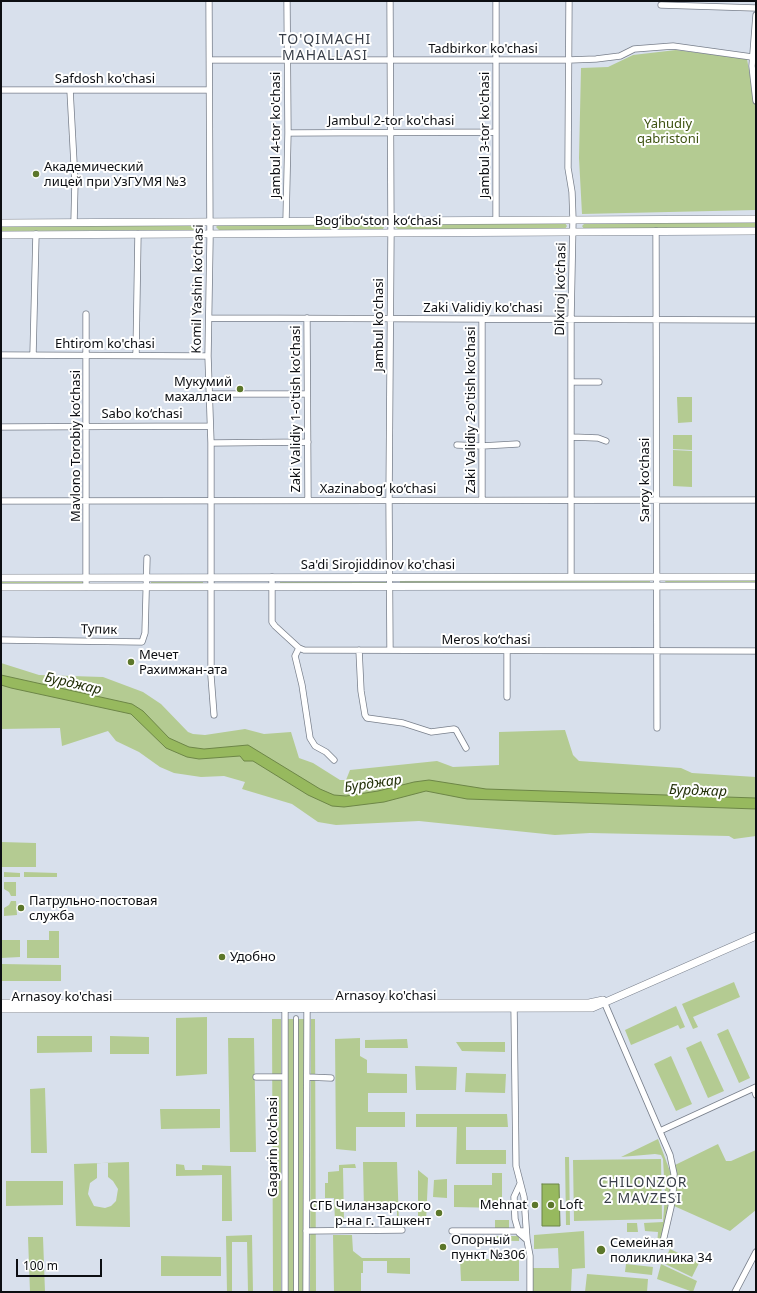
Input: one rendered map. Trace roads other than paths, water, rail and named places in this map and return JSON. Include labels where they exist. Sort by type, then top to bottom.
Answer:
[{"type":"street","name":"Komil Yashin koʻchasi","points":[[209,1],[210,234],[208,356],[211,443],[210,676],[214,715]]},
{"type":"street","name":"Jambul 4-tor ko'chasi","points":[[286,221],[288,133],[287,1]]},
{"type":"street","name":"Jambul ko'chasi","points":[[390,1],[390,650]]},
{"type":"street","name":"Jambul 3-tor ko'chasi","points":[[496,1],[496,220]]},
{"type":"street","name":"Dilxiroj ko‘chasi","points":[[570,1],[568,168],[572,192],[573,220],[571,318],[571,577]]},
{"type":"street","points":[[661,5],[756,8]]},
{"type":"street","points":[[756,15],[752,57],[752,75],[756,101]]},
{"type":"street","name":"Tadbirkor ko'chasi","points":[[210,60],[569,60],[620,56],[634,49],[667,46],[685,46],[752,57]]},
{"type":"street","name":"Safdosh ko'chasi","points":[[1,90],[209,90]]},
{"type":"street","points":[[70,90],[75,182],[74,222]]},
{"type":"street","name":"Jambul 2-tor ko'chasi","points":[[288,133],[495,132]]},
{"type":"street","name":"Bogʻiboʻston koʻchasi","points":[[1,223],[756,219]]},
{"type":"street","points":[[27,222],[27,234]]},
{"type":"street","name":"Bogʻiboʻston koʻchasi","points":[[1,235],[756,230]]},
{"type":"street","name":"Saroy ko‘chasi","points":[[656,231],[657,728]]},
{"type":"street","points":[[33,354],[36,234]]},
{"type":"street","points":[[136,355],[138,234]]},
{"type":"street","name":"Mavlono Torobiy ko‘chasi","points":[[86,314],[86,587]]},
{"type":"street","name":"Zaki Validiy ko'chasi","points":[[209,318],[571,318],[756,320]]},
{"type":"street","name":"Zaki Validiy 1-o'tish ko'chasi","points":[[307,318],[308,500]]},
{"type":"street","name":"Zaki Validiy 2-o'tish ko'chasi","points":[[482,319],[482,500]]},
{"type":"street","name":"Ehtirom ko'chasi","points":[[1,355],[87,354],[208,356]]},
{"type":"street","points":[[571,382],[599,382]]},
{"type":"street","points":[[209,394],[307,394]]},
{"type":"street","name":"Sabo ko‘chasi","points":[[1,426],[210,426]]},
{"type":"street","points":[[572,437],[598,438],[606,441]]},
{"type":"street","points":[[211,443],[308,442]]},
{"type":"street","points":[[457,445],[482,446],[517,444]]},
{"type":"street","name":"Xazinabog‘ ko‘chasi","points":[[1,501],[482,500],[656,502],[756,500]]},
{"type":"street","points":[[147,558],[147,587]]},
{"type":"street","points":[[272,577],[272,622],[299,648],[295,656],[302,685],[310,738],[315,746],[326,752],[334,760]]},
{"type":"street","name":"Sa'di Sirojiddinov ko'chasi","points":[[1,578],[756,577]]},
{"type":"street","name":"Sa'di Sirojiddinov ko'chasi","points":[[1,587],[756,586]]},
{"type":"street","name":"Тупик","points":[[1,640],[142,642],[145,633],[147,587]]},
{"type":"street","name":"Meros ko‘chasi","points":[[299,648],[304,650],[756,651]]},
{"type":"street","points":[[359,650],[361,692],[365,715],[367,718],[403,723],[431,732],[454,729],[466,748]]},
{"type":"street","points":[[507,651],[507,697]]},
{"type":"street","name":"Arnasoy ko'chasi","points":[[724,948],[756,931]]},
{"type":"street","name":"Arnasoy ko'chasi","points":[[1,1003],[285,1006],[514,1006],[592,1008],[724,948],[756,936]]},
{"type":"street","points":[[604,1002],[670,1155],[674,1179],[671,1207],[662,1246]]},
{"type":"street","name":"Arnasoy ko'chasi","points":[[1,1009],[285,1006]]},
{"type":"street","name":"Gagarin ko'chasi","points":[[285,1006],[285,1292]]},
{"type":"street","points":[[306,1292],[307,1006]]},
{"type":"street","points":[[514,1006],[516,1156],[520,1184],[524,1197],[526,1231],[530,1256],[530,1292]]},
{"type":"street","points":[[296,1018],[296,1292]]},
{"type":"street","points":[[256,1077],[285,1076]]},
{"type":"street","points":[[307,1078],[331,1078]]},
{"type":"street","points":[[660,1131],[755,1088],[756,1094]]},
{"type":"street","points":[[520,1184],[514,1197],[515,1219],[518,1230],[527,1240]]},
{"type":"street","points":[[514,1197],[524,1197]]},
{"type":"street","points":[[306,1232],[402,1230]]},
{"type":"street","points":[[452,1231],[526,1231]]},
{"type":"street","points":[[735,1292],[756,1252]]},
{"type":"place","name":"Академический лицей при УзГУМЯ №3","points":[[36,174]]},
{"type":"place","name":"Мукумий махалласи","points":[[240,389]]},
{"type":"place","name":"Мечет Рахимжан-ата","points":[[131,662]]},
{"type":"place","name":"Патрульно-постовая служба","points":[[21,908]]},
{"type":"place","name":"Удобно","points":[[222,957]]},
{"type":"place","name":"Mehnat","points":[[535,1205]]},
{"type":"place","name":"Loft","points":[[551,1205]]},
{"type":"place","name":"СГБ Чиланзарского р-на г. Ташкент","points":[[439,1213]]},
{"type":"place","name":"Опорный пункт №306","points":[[443,1247]]},
{"type":"place","name":"Семейная поликлиника 34","points":[[601,1250]]},
{"type":"district","name":"TO'QIMACHI MAHALLASI","points":[[325,48]]},
{"type":"district","name":"CHILONZOR 2 MAVZESI","points":[[643,1192]]},
{"type":"park label","name":"Yahudiy qabristoni","points":[[668,132]]},
{"type":"water label","name":"Бурджар","points":[[73,684]]},
{"type":"water label","name":"Бурджар","points":[[373,784]]},
{"type":"water label","name":"Бурджар","points":[[698,791]]}]
